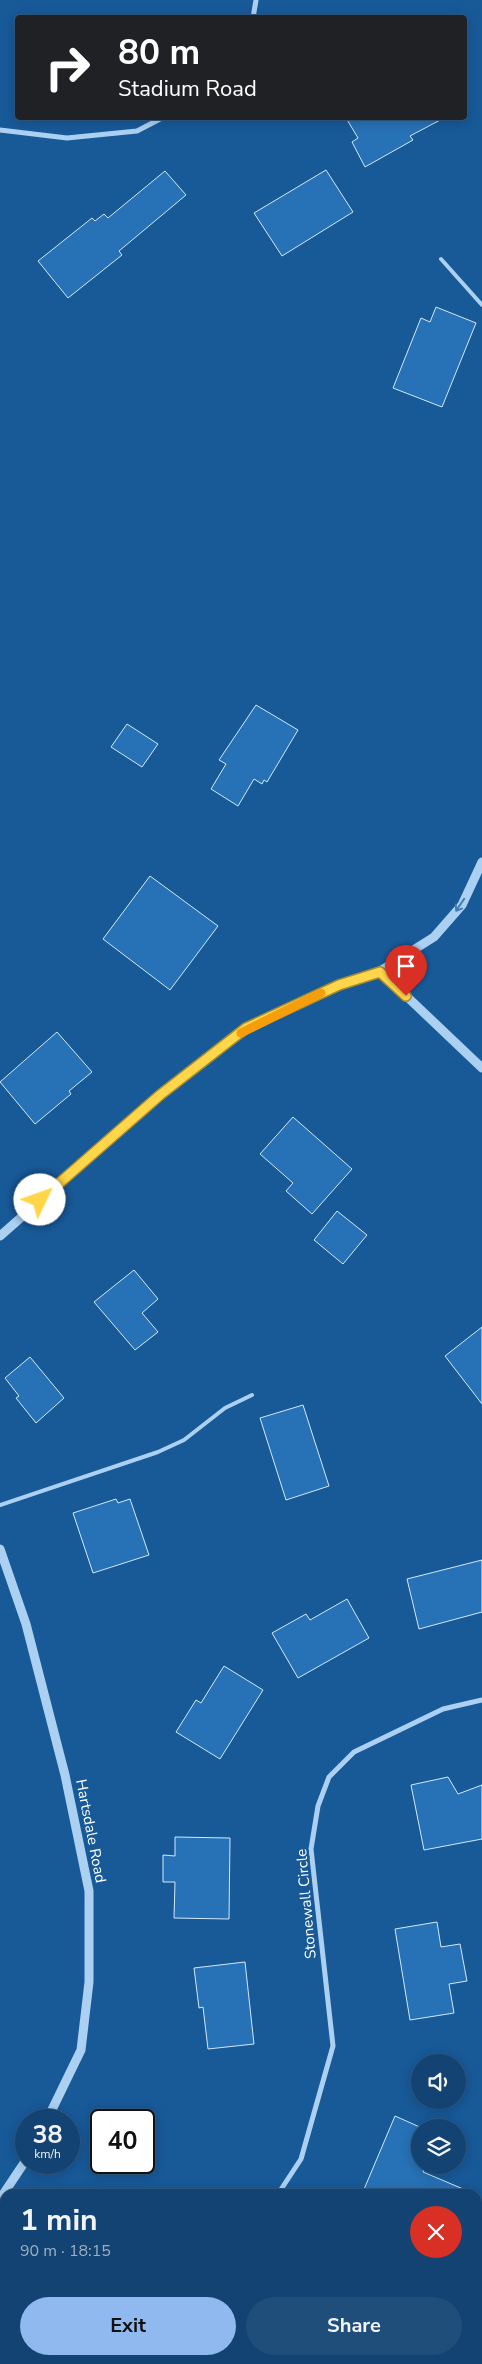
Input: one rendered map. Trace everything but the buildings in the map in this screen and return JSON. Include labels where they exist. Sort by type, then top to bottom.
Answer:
[{"type":"street","points":[[254,15],[256,0]]},
{"type":"street","points":[[0,130],[67,138],[137,131],[158,120]]},
{"type":"street","points":[[0,1236],[154,1099],[246,1028],[339,985],[380,972],[434,937],[462,905],[482,862]]},
{"type":"street","points":[[380,972],[482,1068]]},
{"type":"street","name":"Hartsdale Road","points":[[0,1549],[26,1624],[65,1775],[89,1891],[89,1982],[81,2050],[52,2109]]},
{"type":"street","name":"Stonewall Circle","points":[[281,2189],[301,2160],[333,2046],[311,1849],[318,1806],[329,1777],[354,1752],[443,1709],[482,1700]]},
{"type":"street","points":[[7,2189],[17,2174]]},
{"type":"lane","points":[[441,259],[482,306]]},
{"type":"lane","points":[[0,1505],[158,1452],[184,1440],[225,1408],[252,1395]]},
{"type":"slow traffic","points":[[241,1033],[246,1028],[321,993]]},
{"type":"route","points":[[40,1200],[160,1095],[246,1028],[339,985],[380,972],[406,996]]}]
